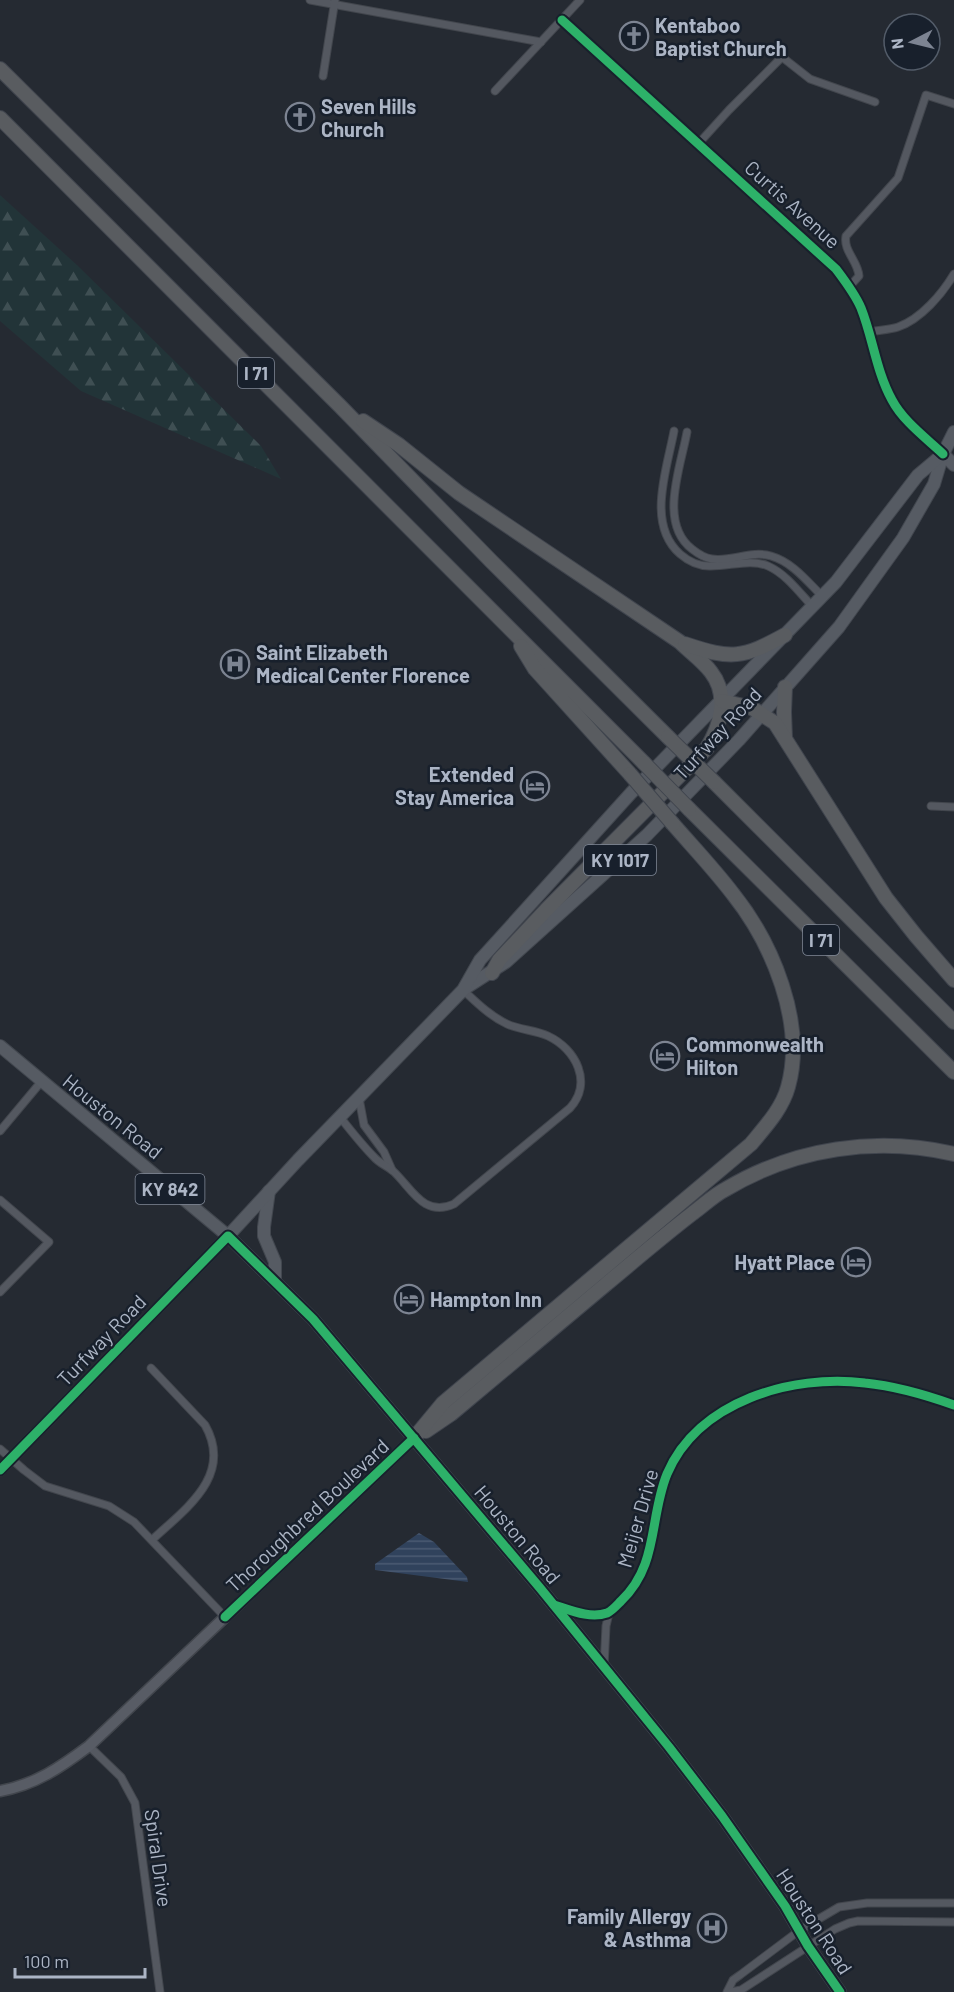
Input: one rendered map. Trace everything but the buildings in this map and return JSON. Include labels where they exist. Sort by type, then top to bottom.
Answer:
[{"type":"highway","name":"I 71","points":[[0,69],[340,406],[491,561],[954,1022]]},
{"type":"highway","name":"I 71","points":[[0,118],[954,1072]]},
{"type":"highway","points":[[340,406],[399,445],[459,493],[680,642],[711,672],[721,690],[722,701],[716,733],[707,748],[546,910],[499,960],[492,973]]},
{"type":"highway","points":[[414,1438],[443,1403],[750,1144],[774,1116],[788,1088],[793,1058],[792,1032],[786,1001],[763,939],[734,894],[535,669],[512,629]]},
{"type":"highway","points":[[680,642],[703,651],[740,655],[785,635]]},
{"type":"highway","points":[[785,687],[783,712],[786,740]]},
{"type":"highway","points":[[722,701],[752,708],[775,723],[886,898],[954,980]]},
{"type":"highway","points":[[414,1438],[451,1414],[667,1233],[725,1189],[806,1155],[844,1148],[885,1145],[924,1147],[954,1154]]},
{"type":"main road","name":"Turfway Road","points":[[463,990],[492,973],[647,835],[839,627],[903,538],[934,484],[943,454],[954,432]]},
{"type":"main road","name":"Turfway Road","points":[[0,1470],[463,990],[480,960],[631,793],[836,582],[918,475],[943,454]]},
{"type":"main road","points":[[943,454],[954,465]]},
{"type":"main road","name":"Houston Road","points":[[0,1046],[228,1236],[313,1319],[554,1605],[669,1747],[722,1816],[840,1992]]},
{"type":"main road","points":[[269,1191],[264,1236],[274,1262],[275,1280]]},
{"type":"main road","name":"Thoroughbred Boulevard","points":[[0,1791],[28,1784],[48,1775],[89,1746],[414,1438]]},
{"type":"street","points":[[310,0],[334,2],[541,42]]},
{"type":"street","points":[[495,91],[580,0]]},
{"type":"street","points":[[323,76],[334,2]]},
{"type":"street","name":"Curtis Avenue","points":[[562,20],[823,255],[849,287],[860,306],[869,332],[875,361],[892,401],[943,454]]},
{"type":"street","points":[[699,143],[782,57],[810,79],[874,102]]},
{"type":"street","points":[[849,287],[859,276],[859,269],[845,244],[846,236],[898,178],[926,95],[954,104]]},
{"type":"street","points":[[869,332],[899,327],[913,320],[947,285],[954,274]]},
{"type":"street","points":[[674,431],[661,507],[665,535],[672,547],[683,557],[705,566],[753,562],[770,566],[780,572],[812,606]]},
{"type":"street","points":[[687,432],[673,504],[677,528],[689,547],[709,559],[722,560],[753,554],[770,555],[797,571],[821,595]]},
{"type":"street","points":[[931,806],[954,807]]},
{"type":"street","points":[[340,1117],[375,1159],[393,1172],[415,1197],[425,1204],[446,1207],[453,1204],[578,1100],[582,1081],[580,1071],[561,1044],[549,1036],[510,1025],[494,1017],[463,990]]},
{"type":"street","points":[[0,1131],[41,1082]]},
{"type":"street","points":[[359,1098],[364,1125],[384,1152],[393,1172]]},
{"type":"street","points":[[0,1200],[49,1242],[0,1292]]},
{"type":"street","points":[[151,1368],[205,1425],[211,1434],[214,1458],[211,1475],[204,1489],[152,1540]]},
{"type":"street","name":"Meijer Drive","points":[[609,1612],[628,1594],[642,1574],[649,1552],[660,1496],[667,1473],[675,1459],[688,1439],[712,1418],[732,1406],[773,1390],[824,1382],[864,1382],[882,1385],[954,1405]]},
{"type":"street","points":[[0,1449],[45,1486],[109,1506],[134,1522],[225,1617]]},
{"type":"street","points":[[554,1605],[584,1614],[595,1615],[609,1612],[604,1667]]},
{"type":"street","name":"Spiral Drive","points":[[89,1746],[121,1777],[135,1803],[160,1992]]},
{"type":"street","points":[[954,1903],[855,1904],[839,1907],[800,1930],[733,1980],[729,1992],[741,1990],[835,1929],[849,1923],[858,1921],[954,1922]]},
{"type":"green space","points":[[0,195],[78,266],[261,446],[281,479],[81,391],[0,321]]},
{"type":"water","points":[[419,1533],[434,1542],[467,1577],[468,1582],[375,1570],[375,1564]]},
{"type":"cycle path","points":[[562,20],[836,269],[861,308],[882,378],[892,400],[908,422],[943,454]]},
{"type":"cycle path","points":[[0,1470],[228,1236],[313,1319],[540,1588],[669,1747],[722,1816],[785,1906],[808,1946],[840,1992]]},
{"type":"cycle path","points":[[554,1605],[580,1613],[600,1615],[609,1612],[621,1601],[633,1587],[648,1557],[661,1491],[667,1474],[681,1449],[701,1428],[724,1411],[750,1398],[778,1389],[808,1383],[837,1381],[888,1386],[954,1405]]},
{"type":"cycle path","points":[[225,1617],[414,1438]]},
{"type":"place","name":"Kentaboo Baptist Church","points":[[634,36]]},
{"type":"place","name":"Seven Hills Church","points":[[300,117]]},
{"type":"place","name":"Saint Elizabeth Medical Center Florence","points":[[235,664]]},
{"type":"place","name":"Extended Stay America","points":[[535,786]]},
{"type":"place","name":"Commonwealth Hilton","points":[[665,1056]]},
{"type":"place","name":"Hyatt Place","points":[[856,1262]]},
{"type":"place","name":"Hampton Inn","points":[[409,1299]]},
{"type":"place","name":"Family Allergy & Asthma","points":[[712,1928]]}]
